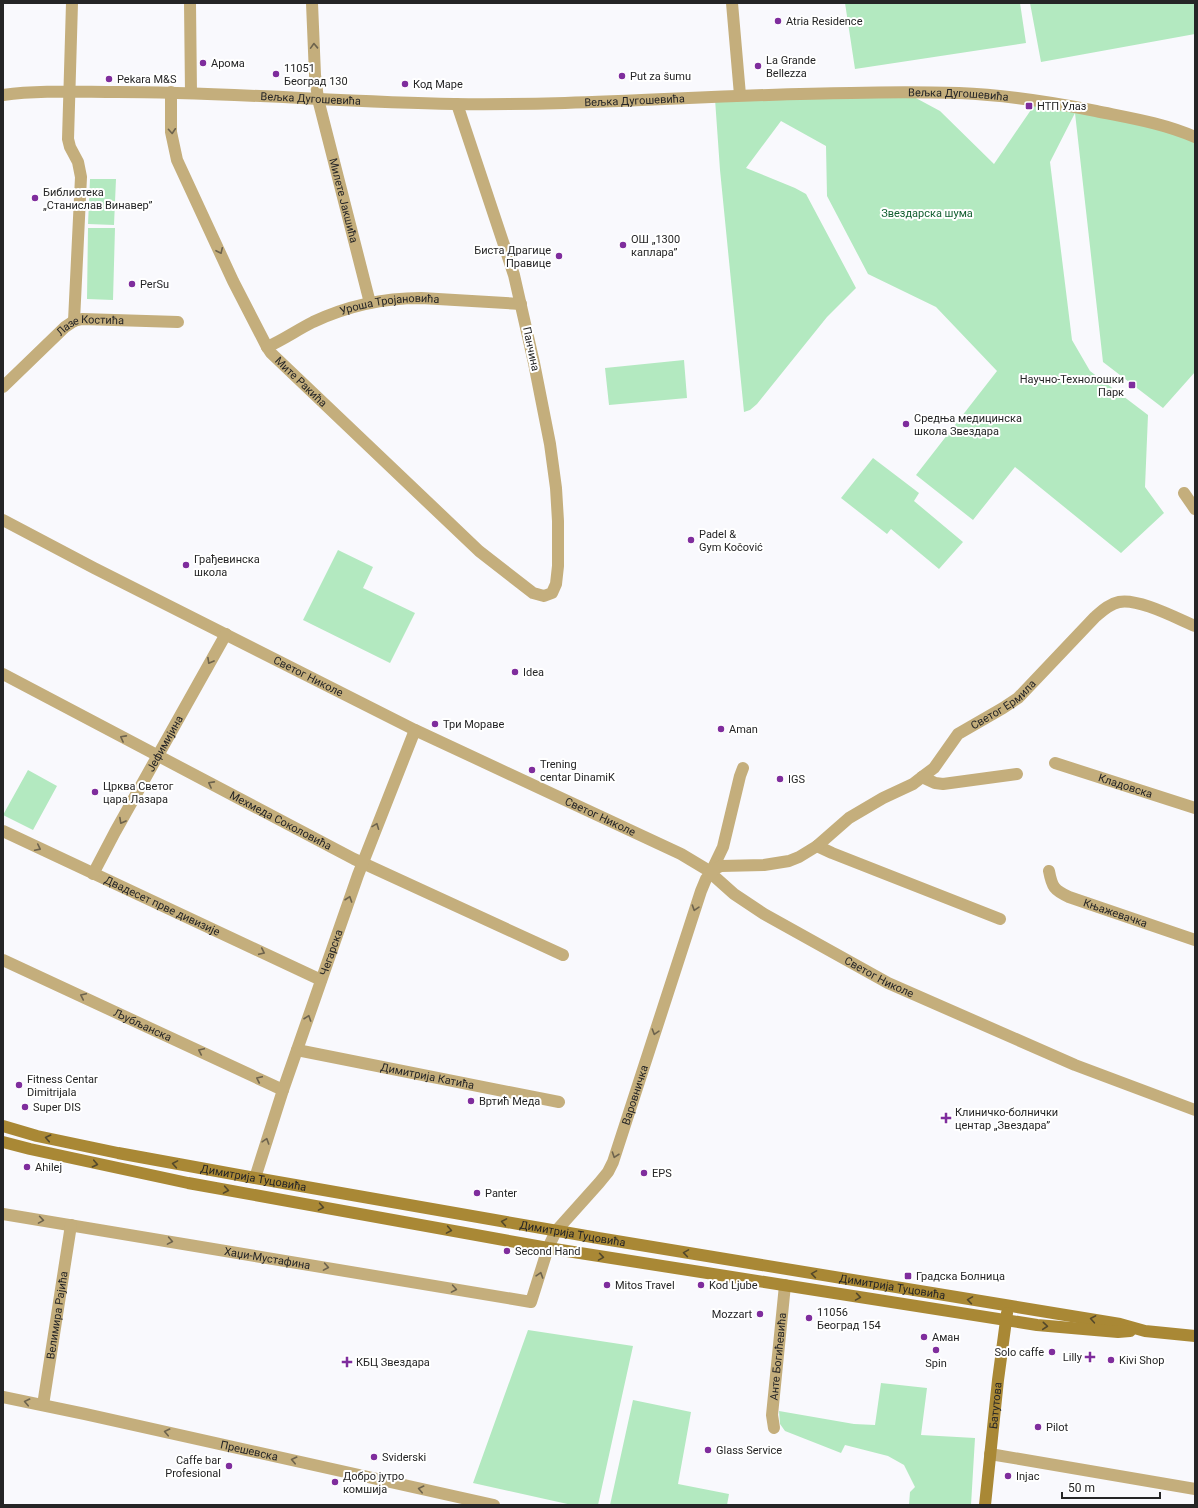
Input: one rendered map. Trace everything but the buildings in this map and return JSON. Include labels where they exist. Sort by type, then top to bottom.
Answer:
[{"type":"main road","name":"Димитрија Туцовића","points":[[3,1126],[37,1136],[118,1153],[255,1178],[556,1231],[1120,1324],[1145,1331]]},
{"type":"main road","name":"Димитрија Туцовића","points":[[3,1142],[188,1183],[548,1248],[1037,1325],[1118,1332],[1145,1331],[1195,1336]]},
{"type":"main road","name":"Батутова","points":[[985,1505],[1008,1306]]},
{"type":"street","points":[[72,3],[68,144],[78,162],[81,177],[74,321]]},
{"type":"street","points":[[190,3],[191,93]]},
{"type":"street","name":"Милете Јакшића","points":[[312,3],[315,75],[318,99],[370,303]]},
{"type":"street","points":[[732,3],[740,95]]},
{"type":"street","name":"Вељка Дугошевића","points":[[3,95],[31,92],[172,92],[457,104],[605,101],[740,95],[901,92],[961,93],[1064,104],[1172,128],[1195,137]]},
{"type":"street","name":"Мите Ракића","points":[[172,92],[171,132],[177,160],[234,281],[271,353],[479,551],[533,593],[544,596]]},
{"type":"street","name":"Панчина","points":[[457,104],[514,275],[550,444],[556,488],[558,521],[556,584],[552,593],[544,596]]},
{"type":"street","name":"Уроша Тројановића","points":[[267,347],[312,322],[370,303],[414,298],[521,304]]},
{"type":"street","name":"Лазе Костића","points":[[3,387],[65,327],[74,321],[82,319],[178,322]]},
{"type":"street","points":[[1184,493],[1195,509]]},
{"type":"street","name":"Светог Николе","points":[[3,520],[415,730],[681,854],[700,865],[734,894],[764,914],[888,983],[1075,1065],[1195,1110]]},
{"type":"street","name":"Светог Ермила","points":[[711,873],[715,869],[724,866],[764,865],[789,861],[799,857],[817,846],[849,818],[883,798],[913,784],[934,768],[958,734],[1018,698],[1091,621],[1109,606],[1118,602],[1128,601],[1145,605],[1195,626]]},
{"type":"street","name":"Јефимијина","points":[[93,874],[226,634]]},
{"type":"street","name":"Мехмеда Соколовића","points":[[3,674],[362,862],[563,955]]},
{"type":"street","name":"Чегарска","points":[[255,1178],[283,1090],[362,862],[415,730]]},
{"type":"street","name":"Кладовска","points":[[1055,763],[1195,808]]},
{"type":"street","name":"Варовничка","points":[[531,1302],[548,1248],[556,1231],[599,1183],[608,1172],[613,1162],[701,891],[723,847],[743,768]]},
{"type":"street","points":[[922,777],[935,783],[944,784],[1017,774]]},
{"type":"street","name":"Двадесет прве дивизије","points":[[3,831],[321,980]]},
{"type":"street","points":[[817,846],[1000,919]]},
{"type":"street","name":"Књажевачка","points":[[1049,871],[1052,883],[1057,892],[1195,940]]},
{"type":"street","name":"Љубљанска","points":[[3,960],[283,1090]]},
{"type":"street","name":"Димитрија Катића","points":[[297,1050],[559,1102]]},
{"type":"street","name":"Хаџи-Мустафина","points":[[3,1214],[531,1302]]},
{"type":"street","name":"Велимира Рајића","points":[[43,1405],[71,1225]]},
{"type":"street","name":"Анте Богићевића","points":[[774,1428],[772,1415],[785,1286]]},
{"type":"street","name":"Прешевска","points":[[3,1397],[494,1505]]},
{"type":"street","points":[[990,1454],[1195,1489]]},
{"type":"green space","points":[[845,3],[1020,3],[1026,43],[855,69]]},
{"type":"green space","points":[[1030,3],[1195,3],[1195,34],[1041,62]]},
{"type":"green space","name":"Звездарска шума","points":[[914,97],[940,111],[994,164],[1037,101],[1193,136],[1195,128],[1195,372],[1163,408],[1103,362],[1075,113],[1050,162],[1072,340],[1090,371],[1148,415],[1145,487],[1164,513],[1121,553],[1015,467],[973,520],[916,475],[997,371],[936,307],[868,274],[827,196],[826,146],[781,121],[746,168],[806,194],[856,288],[827,317],[757,404],[750,410],[744,412],[720,170],[715,99]]},
{"type":"green space","points":[[90,179],[116,179],[114,225],[88,224]]},
{"type":"green space","points":[[88,228],[115,228],[113,300],[87,299]]},
{"type":"green space","points":[[684,360],[687,398],[609,405],[605,368]]},
{"type":"green space","points":[[873,458],[919,493],[914,501],[963,542],[939,569],[891,529],[887,534],[841,498]]},
{"type":"green space","points":[[338,550],[373,567],[363,588],[415,613],[390,663],[303,620]]},
{"type":"green space","points":[[28,770],[57,786],[33,830],[3,815]]},
{"type":"green space","points":[[528,1330],[633,1346],[598,1505],[572,1505],[473,1483]]},
{"type":"green space","points":[[881,1383],[927,1388],[921,1435],[975,1438],[971,1505],[909,1505],[910,1492],[915,1487],[904,1465],[888,1456],[845,1445],[841,1453],[785,1431],[780,1424],[779,1411],[854,1424],[875,1425]]},
{"type":"green space","points":[[633,1400],[691,1412],[678,1484],[729,1494],[727,1505],[610,1505]]},
{"type":"place","name":"Atria Residence","points":[[778,21]]},
{"type":"place","name":"Арома","points":[[203,63]]},
{"type":"place","name":"La Grande Bellezza","points":[[758,66]]},
{"type":"place","name":"11051 Београд 130","points":[[276,74]]},
{"type":"place","name":"Put za šumu","points":[[622,76]]},
{"type":"place","name":"Pekara M&S","points":[[109,79]]},
{"type":"place","name":"Код Маре","points":[[405,84]]},
{"type":"place","name":"НТП Улаз","points":[[1029,106]]},
{"type":"place","name":"Библиотека „Станислав Винавер”","points":[[35,198]]},
{"type":"place","name":"ОШ „1300 каплара”","points":[[623,245]]},
{"type":"place","name":"Биста Драгице Правице","points":[[559,256]]},
{"type":"place","name":"PerSu","points":[[132,284]]},
{"type":"place","name":"Научно-Технолошки Парк","points":[[1132,385]]},
{"type":"place","name":"Средња медицинска школа Звездара","points":[[906,424]]},
{"type":"place","name":"Padel & Gym Kočović","points":[[691,540]]},
{"type":"place","name":"Грађевинска школа","points":[[186,565]]},
{"type":"place","name":"Idea","points":[[515,672]]},
{"type":"place","name":"Три Мораве","points":[[435,724]]},
{"type":"place","name":"Aman","points":[[721,729]]},
{"type":"place","name":"Trening centar DinamiK","points":[[532,770]]},
{"type":"place","name":"IGS","points":[[780,779]]},
{"type":"place","name":"Црква Светог цара Лазара","points":[[95,792]]},
{"type":"place","name":"Fitness Centar Dimitrijala","points":[[19,1085]]},
{"type":"place","name":"Вртић Меда","points":[[471,1101]]},
{"type":"place","name":"Super DIS","points":[[25,1107]]},
{"type":"place","name":"Клиничко-болнички центар „Звездара”","points":[[946,1118]]},
{"type":"place","name":"Ahilej","points":[[27,1167]]},
{"type":"place","name":"EPS","points":[[644,1173]]},
{"type":"place","name":"Panter","points":[[477,1193]]},
{"type":"place","name":"Second Hand","points":[[507,1251]]},
{"type":"place","name":"Градска Болница","points":[[908,1276]]},
{"type":"place","name":"Mitos Travel","points":[[607,1285]]},
{"type":"place","name":"Kod Ljube","points":[[701,1285]]},
{"type":"place","name":"Mozzart","points":[[760,1314]]},
{"type":"place","name":"11056 Београд 154","points":[[809,1318]]},
{"type":"place","name":"Аман","points":[[924,1337]]},
{"type":"place","name":"Spin","points":[[936,1350]]},
{"type":"place","name":"Solo caffe","points":[[1052,1352]]},
{"type":"place","name":"Lilly","points":[[1090,1357]]},
{"type":"place","name":"Kivi Shop","points":[[1111,1360]]},
{"type":"place","name":"КБЦ Звездара","points":[[347,1362]]},
{"type":"place","name":"Pilot","points":[[1038,1427]]},
{"type":"place","name":"Glass Service","points":[[708,1450]]},
{"type":"place","name":"Sviderski","points":[[374,1457]]},
{"type":"place","name":"Caffe bar Profesional","points":[[229,1466]]},
{"type":"place","name":"Injac","points":[[1008,1476]]},
{"type":"place","name":"Добро јутро комшија","points":[[335,1482]]}]
